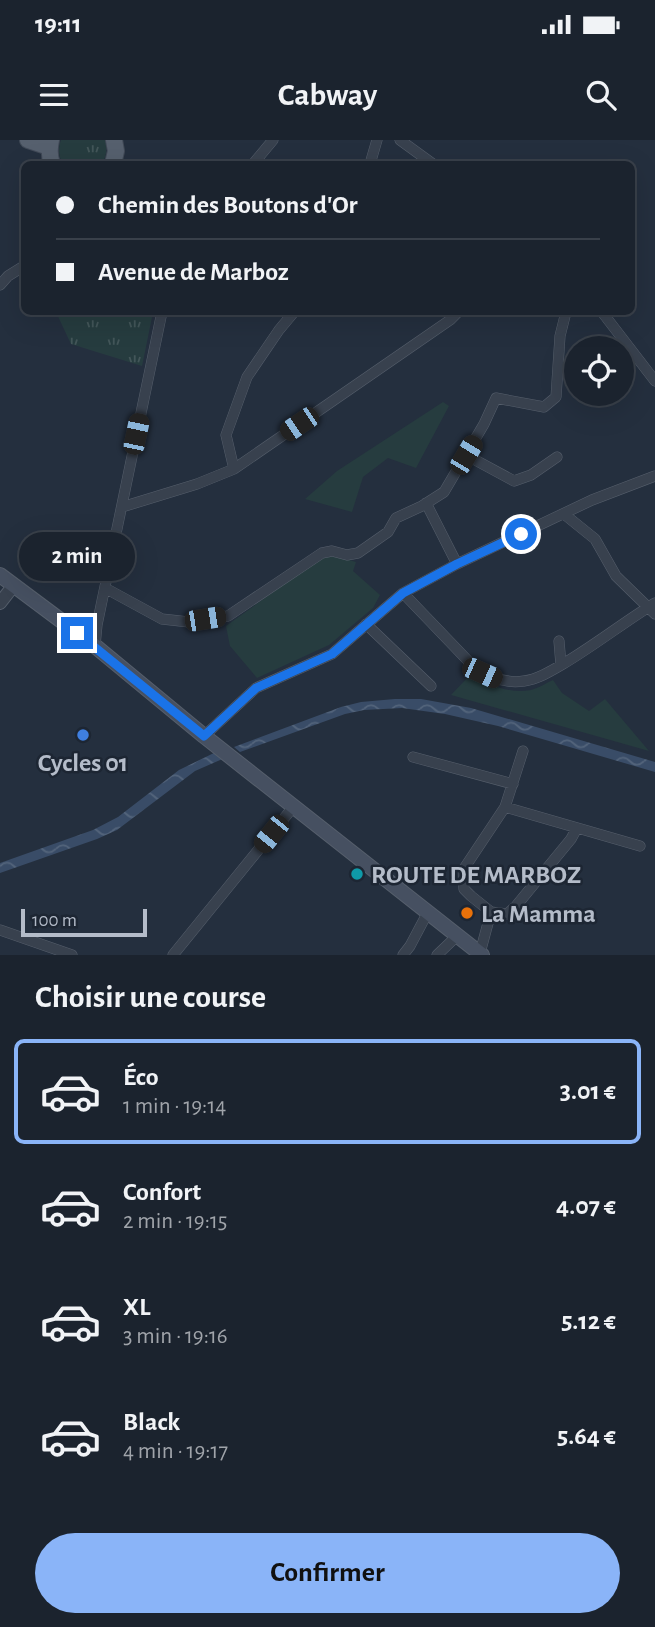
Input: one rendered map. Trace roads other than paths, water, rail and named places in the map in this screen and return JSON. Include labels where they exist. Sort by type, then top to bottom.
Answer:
[{"type":"main road","points":[[28,140],[50,143],[51,161]]},
{"type":"main road","points":[[114,140],[116,151],[114,161]]},
{"type":"main road","points":[[0,575],[95,646],[204,736],[481,954]]},
{"type":"street","points":[[256,161],[273,140]]},
{"type":"street","points":[[371,161],[377,140]]},
{"type":"street","points":[[400,140],[429,161]]},
{"type":"street","points":[[0,285],[4,273],[21,267]]},
{"type":"street","points":[[95,646],[97,625],[161,315]]},
{"type":"street","points":[[234,469],[226,435],[247,377],[292,315]]},
{"type":"street","points":[[121,507],[197,484],[234,469],[455,315]]},
{"type":"street","points":[[105,588],[162,619],[189,622],[228,616],[322,553],[358,553],[388,532],[396,518],[444,492],[496,398],[544,407],[555,397],[560,336],[565,315]]},
{"type":"street","points":[[605,315],[653,374]]},
{"type":"street","points":[[466,455],[514,481],[531,475],[557,457]]},
{"type":"street","points":[[204,736],[256,688],[332,654],[403,593],[592,499],[655,475]]},
{"type":"street","points":[[426,503],[457,564]]},
{"type":"street","points":[[403,593],[482,673],[511,682],[526,681],[544,675],[653,608],[616,576],[595,539],[564,514]]},
{"type":"street","points":[[0,603],[14,585]]},
{"type":"street","points":[[366,624],[431,686]]},
{"type":"street","points":[[559,641],[561,665]]},
{"type":"street","points":[[523,751],[505,807],[463,870],[464,889],[492,912],[507,914],[571,839],[577,828]]},
{"type":"street","points":[[413,757],[513,784]]},
{"type":"street","points":[[173,955],[294,806]]},
{"type":"street","points":[[505,807],[640,846]]},
{"type":"street","points":[[402,955],[410,946],[428,912]]},
{"type":"street","points":[[481,954],[492,912]]},
{"type":"street","points":[[0,930],[72,955]]},
{"type":"street","points":[[437,955],[458,935]]},
{"type":"water","points":[[395,699],[421,699],[471,708],[655,762],[655,772],[498,726],[402,708],[345,714],[240,752],[234,747],[341,707]]},
{"type":"water","points":[[218,751],[227,757],[195,771],[117,830],[0,873],[0,863],[93,830],[118,817],[179,770]]},
{"type":"place","name":"Cycles 01","points":[[83,735]]},
{"type":"place","name":"ROUTE DE MARBOZ","points":[[357,874]]},
{"type":"place","name":"La Mamma","points":[[467,913]]}]
